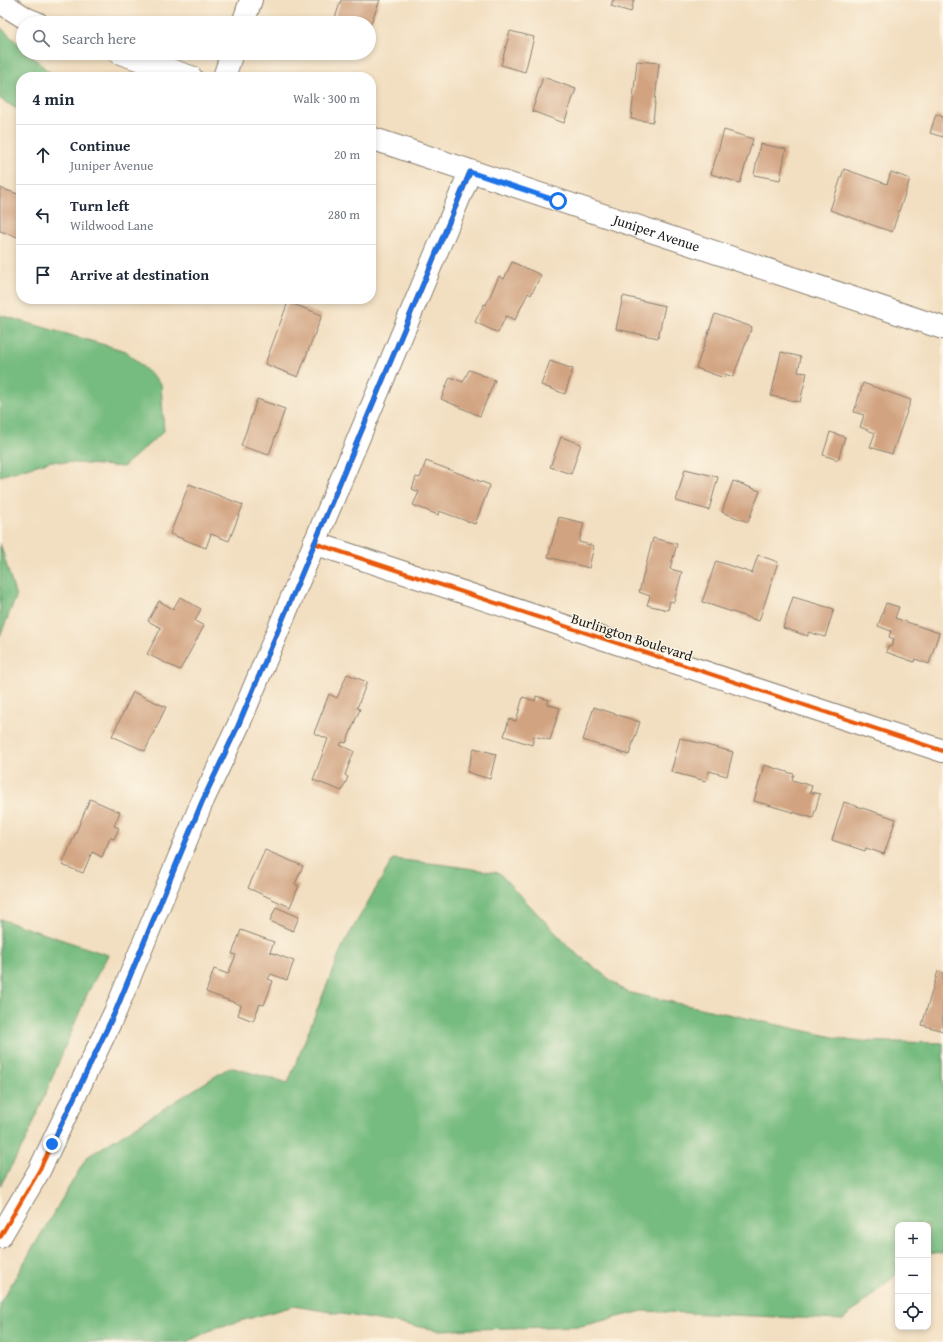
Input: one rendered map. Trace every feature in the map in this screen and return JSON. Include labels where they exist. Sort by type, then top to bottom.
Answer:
[{"type":"street","points":[[245,16],[251,0]]},
{"type":"street","points":[[0,2],[22,16]]},
{"type":"street","points":[[141,60],[176,72]]},
{"type":"street","points":[[226,72],[230,60]]},
{"type":"street","name":"Juniper Avenue","points":[[376,140],[943,328]]},
{"type":"street","points":[[0,1237],[39,1171],[116,1010],[202,802],[238,726],[470,172]]},
{"type":"street","name":"Burlington Boulevard","points":[[314,543],[943,751]]},
{"type":"green space","points":[[0,27],[16,42],[16,60],[36,60],[49,72],[16,72],[16,108],[0,99]]},
{"type":"green space","points":[[0,315],[126,351],[161,384],[164,431],[123,467],[51,461],[0,476]]},
{"type":"green space","points":[[0,543],[16,597],[0,636]]},
{"type":"green space","points":[[393,859],[499,873],[572,950],[626,992],[852,1041],[943,1043],[943,1254],[931,1253],[931,1222],[895,1222],[895,1276],[843,1320],[643,1311],[581,1326],[438,1330],[294,1306],[215,1328],[187,1342],[0,1342],[0,1303],[87,1157],[230,1067],[288,1083],[342,947]]},
{"type":"green space","points":[[0,919],[108,955],[88,992],[26,1140],[0,1186]]},
{"type":"building","points":[[341,0],[380,0],[374,16],[336,16]]},
{"type":"building","points":[[613,0],[634,0],[631,12],[611,6]]},
{"type":"building","points":[[510,31],[534,37],[525,72],[501,65]]},
{"type":"building","points":[[637,61],[659,63],[653,122],[631,119]]},
{"type":"building","points":[[543,77],[576,89],[564,123],[532,111]]},
{"type":"building","points":[[936,114],[943,117],[943,137],[930,133]]},
{"type":"building","points":[[724,130],[753,139],[740,183],[711,174]]},
{"type":"building","points":[[760,144],[786,149],[780,180],[754,175]]},
{"type":"building","points":[[844,169],[887,184],[891,172],[910,179],[892,232],[830,210]]},
{"type":"building","points":[[0,188],[16,193],[16,236],[0,231]]},
{"type":"building","points":[[512,262],[541,275],[531,295],[528,293],[515,320],[506,316],[498,333],[475,322],[484,304],[486,305],[499,276],[504,279]]},
{"type":"building","points":[[623,296],[665,306],[658,338],[616,329]]},
{"type":"building","points":[[287,304],[293,304],[322,315],[298,377],[265,364]]},
{"type":"building","points":[[715,314],[752,327],[733,377],[725,374],[724,378],[696,368]]},
{"type":"building","points":[[781,352],[801,357],[798,372],[807,373],[800,402],[771,396]]},
{"type":"building","points":[[550,361],[573,369],[565,394],[541,385]]},
{"type":"building","points":[[469,370],[495,380],[480,416],[441,399],[450,377],[463,382]]},
{"type":"building","points":[[863,383],[911,400],[892,454],[870,447],[875,433],[860,427],[864,415],[854,412]]},
{"type":"building","points":[[257,399],[285,409],[269,455],[241,446]]},
{"type":"building","points":[[830,432],[845,437],[838,460],[823,455]]},
{"type":"building","points":[[561,437],[581,444],[571,474],[550,467]]},
{"type":"building","points":[[426,461],[490,485],[475,524],[439,511],[438,515],[413,505],[419,492],[412,489],[416,477],[420,478]]},
{"type":"building","points":[[685,469],[718,477],[709,510],[676,501]]},
{"type":"building","points":[[733,481],[760,491],[748,522],[722,512]]},
{"type":"building","points":[[189,484],[243,505],[229,541],[211,534],[206,548],[170,534]]},
{"type":"building","points":[[559,517],[584,523],[579,542],[594,546],[589,568],[548,557]]},
{"type":"building","points":[[653,538],[677,544],[670,569],[682,572],[674,602],[670,601],[668,610],[647,605],[650,596],[639,592]]},
{"type":"building","points":[[758,555],[778,562],[759,621],[702,602],[716,561],[752,573]]},
{"type":"building","points":[[180,597],[201,609],[195,621],[204,626],[180,670],[147,654],[161,628],[148,621],[159,601],[173,609]]},
{"type":"building","points":[[793,597],[834,609],[825,637],[808,632],[808,636],[783,628]]},
{"type":"building","points":[[886,603],[899,607],[895,618],[939,633],[929,664],[915,659],[914,662],[886,652],[888,646],[891,647],[894,639],[889,637],[891,631],[878,626]]},
{"type":"building","points":[[347,674],[367,682],[357,708],[360,709],[346,743],[342,742],[340,745],[354,751],[345,775],[348,777],[342,791],[313,780],[328,739],[314,733],[329,694],[337,698]]},
{"type":"building","points":[[133,692],[166,707],[145,751],[112,736]]},
{"type":"building","points":[[536,696],[549,700],[547,704],[560,708],[550,740],[534,736],[532,745],[504,736],[509,719],[516,721],[523,697],[535,701]]},
{"type":"building","points":[[594,707],[640,722],[629,755],[583,740]]},
{"type":"building","points":[[680,738],[733,752],[727,776],[709,771],[706,781],[671,772]]},
{"type":"building","points":[[474,748],[496,754],[490,779],[467,772]]},
{"type":"building","points":[[764,765],[794,774],[792,780],[812,786],[810,792],[820,794],[813,818],[754,801]]},
{"type":"building","points":[[90,799],[120,812],[114,826],[119,828],[114,839],[110,838],[102,857],[92,852],[83,873],[62,865]]},
{"type":"building","points":[[844,802],[896,819],[884,854],[866,848],[865,851],[832,840]]},
{"type":"building","points":[[265,850],[303,866],[295,884],[299,886],[290,907],[248,888]]},
{"type":"building","points":[[276,907],[299,917],[293,931],[270,921]]},
{"type":"building","points":[[241,930],[274,942],[270,952],[294,961],[287,980],[271,974],[268,979],[273,981],[264,1005],[260,1004],[253,1021],[238,1015],[241,1005],[206,992],[214,969],[228,974],[236,955],[232,954]]},
{"type":"building","points":[[938,971],[943,973],[943,1031],[922,1025]]},
{"type":"cycle path","points":[[0,1237],[39,1171],[116,1010],[202,802],[238,726],[470,172]]},
{"type":"cycle path","points":[[314,543],[943,751]]},
{"type":"route","points":[[52,1144],[116,1010],[202,802],[238,726],[470,172],[558,201]]}]
